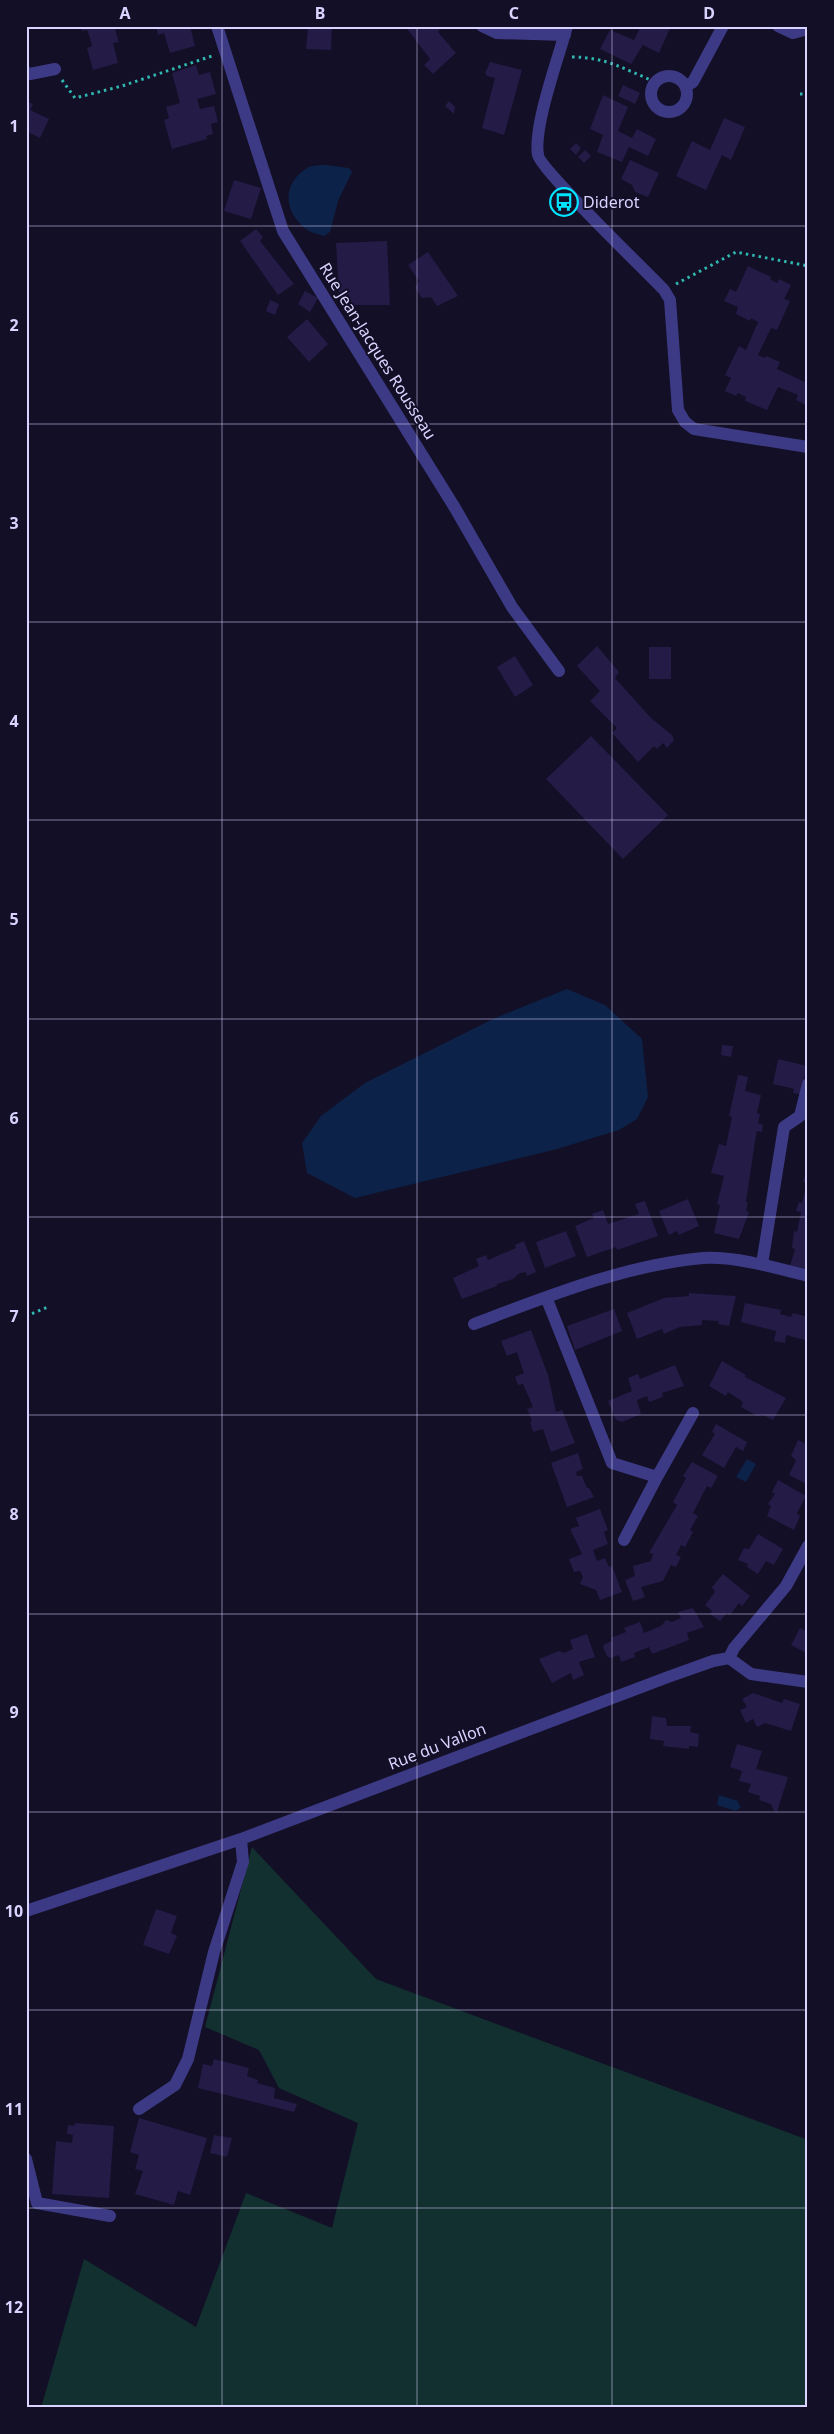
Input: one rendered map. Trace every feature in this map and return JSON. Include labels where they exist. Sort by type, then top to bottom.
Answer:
[{"type":"street","name":"Rue Jean-Jacques Rousseau","points":[[217,26],[283,231],[456,508],[512,607],[559,670]]},
{"type":"street","points":[[482,26],[497,33],[566,31],[537,140],[538,158],[583,208],[664,290],[673,308],[678,410],[685,422],[694,428],[808,447]]},
{"type":"street","points":[[686,86],[693,82],[723,26]]},
{"type":"street","points":[[778,26],[793,33],[808,29]]},
{"type":"street","points":[[26,72],[30,74],[55,69]]},
{"type":"street","points":[[672,76],[678,78],[686,86],[687,98],[685,104],[681,108],[669,112],[658,108],[654,104],[651,92],[656,82],[661,78],[672,76]]},
{"type":"street","points":[[762,1264],[784,1127],[800,1116],[808,1084]]},
{"type":"street","points":[[474,1324],[546,1297],[631,1271],[704,1258],[762,1264],[808,1276]]},
{"type":"street","points":[[546,1297],[612,1462],[657,1477]]},
{"type":"street","points":[[624,1540],[693,1413]]},
{"type":"street","points":[[808,1546],[786,1586],[734,1648],[730,1658],[751,1674],[808,1682]]},
{"type":"street","name":"Rue du Vallon","points":[[26,1911],[241,1839],[668,1677],[713,1661],[730,1658]]},
{"type":"street","points":[[140,2109],[176,2085],[188,2059],[214,1952],[244,1862],[241,1839]]},
{"type":"street","points":[[26,2159],[37,2203],[110,2216]]},
{"type":"path","points":[[55,69],[75,98],[122,86],[226,52]]},
{"type":"path","points":[[559,55],[588,56],[606,61],[656,82]]},
{"type":"path","points":[[800,94],[808,94]]},
{"type":"path","points":[[664,290],[736,252],[808,266]]},
{"type":"path","points":[[26,1316],[48,1306]]},
{"type":"green space","points":[[252,1847],[376,1979],[808,2140],[808,2408],[41,2408],[84,2259],[196,2327],[246,2193],[332,2228],[358,2123],[279,2088],[259,2050],[205,2027]]},
{"type":"water","points":[[326,165],[349,168],[352,172],[338,201],[330,232],[324,236],[308,230],[298,222],[293,214],[288,198],[293,182],[299,174],[309,167]]},
{"type":"water","points":[[567,989],[605,1005],[642,1039],[648,1097],[637,1119],[619,1130],[557,1149],[355,1198],[307,1173],[302,1143],[321,1116],[365,1083],[495,1018]]},
{"type":"water","points":[[747,1459],[756,1464],[746,1482],[736,1477]]},
{"type":"water","points":[[719,1795],[738,1801],[741,1807],[736,1811],[717,1805]]},
{"type":"building","points":[[81,26],[114,26],[119,42],[113,43],[118,63],[93,70],[87,48],[92,46],[90,38],[87,30],[82,31]]},
{"type":"building","points":[[156,26],[190,26],[195,46],[170,53],[164,33],[158,35]]},
{"type":"building","points":[[308,26],[332,26],[331,50],[306,49]]},
{"type":"building","points":[[405,26],[438,26],[440,29],[438,32],[456,53],[433,74],[424,65],[430,59]]},
{"type":"building","points":[[641,26],[671,26],[659,53],[643,45],[631,64],[600,49],[610,30],[634,40]]},
{"type":"building","points":[[490,62],[522,70],[504,135],[482,128],[495,78],[487,76],[485,73]]},
{"type":"building","points":[[196,65],[199,75],[210,72],[216,94],[197,99],[200,109],[214,106],[218,122],[211,124],[213,134],[206,136],[207,139],[172,149],[164,120],[169,118],[166,107],[180,103],[172,73]]},
{"type":"building","points":[[623,85],[640,93],[635,104],[618,96]]},
{"type":"building","points":[[603,95],[628,107],[618,131],[632,138],[637,129],[656,139],[648,156],[629,147],[622,162],[597,152],[603,135],[590,129]]},
{"type":"building","points":[[26,101],[33,104],[30,110],[49,119],[40,138],[26,131]]},
{"type":"building","points":[[449,101],[455,107],[454,114],[445,106]]},
{"type":"building","points":[[724,118],[745,127],[731,160],[722,155],[706,190],[676,176],[692,141],[710,150]]},
{"type":"building","points":[[576,143],[581,148],[576,155],[570,149]]},
{"type":"building","points":[[585,150],[591,156],[584,163],[578,157]]},
{"type":"building","points":[[630,160],[659,173],[648,197],[635,192],[632,185],[621,179]]},
{"type":"building","points":[[234,180],[261,188],[251,219],[224,211]]},
{"type":"building","points":[[256,229],[263,237],[260,241],[294,284],[278,295],[240,241]]},
{"type":"building","points":[[387,241],[390,305],[347,305],[347,296],[339,296],[336,243]]},
{"type":"building","points":[[428,252],[458,296],[437,306],[431,297],[422,298],[415,288],[419,281],[408,265]]},
{"type":"building","points":[[748,266],[771,277],[770,279],[777,283],[779,279],[791,285],[784,299],[790,301],[777,330],[771,328],[758,355],[780,362],[777,369],[805,382],[808,376],[808,406],[796,400],[798,395],[778,387],[767,410],[745,401],[746,397],[738,393],[736,396],[725,391],[731,378],[725,375],[739,346],[746,350],[758,322],[751,318],[750,321],[736,314],[738,307],[724,301],[730,289],[736,292]]},
{"type":"building","points":[[305,291],[318,298],[310,312],[298,304]]},
{"type":"building","points":[[270,300],[279,304],[275,315],[266,311]]},
{"type":"building","points":[[307,319],[328,344],[309,362],[287,337]]},
{"type":"building","points":[[597,646],[619,672],[615,678],[651,718],[672,735],[674,740],[667,748],[663,743],[657,749],[654,746],[638,762],[612,733],[617,728],[590,701],[600,691],[577,666]]},
{"type":"building","points":[[649,647],[671,647],[671,679],[649,679]]},
{"type":"building","points":[[515,656],[533,685],[515,697],[497,667]]},
{"type":"building","points":[[591,736],[668,815],[623,859],[546,779]]},
{"type":"building","points":[[722,1045],[733,1046],[731,1057],[721,1055]]},
{"type":"building","points":[[778,1059],[807,1066],[800,1094],[793,1093],[794,1089],[773,1084]]},
{"type":"building","points":[[738,1075],[748,1077],[745,1091],[761,1095],[757,1113],[760,1114],[758,1123],[763,1125],[762,1132],[757,1131],[746,1202],[748,1202],[746,1211],[749,1212],[739,1239],[714,1233],[720,1205],[717,1204],[724,1176],[711,1173],[719,1144],[726,1146],[732,1117],[729,1116]]},
{"type":"building","points":[[806,1173],[808,1174],[808,1273],[789,1269],[795,1250],[792,1247],[794,1231],[797,1232],[801,1212],[796,1211],[799,1202],[802,1203],[807,1182],[803,1182]]},
{"type":"building","points":[[688,1199],[699,1226],[679,1235],[677,1231],[669,1235],[659,1211]]},
{"type":"building","points":[[645,1201],[658,1236],[617,1250],[616,1247],[587,1257],[575,1226],[594,1218],[592,1214],[603,1210],[608,1224],[639,1214],[635,1204]]},
{"type":"building","points":[[566,1231],[576,1256],[545,1268],[536,1242]]},
{"type":"building","points":[[524,1241],[536,1272],[527,1276],[526,1272],[520,1273],[513,1279],[462,1299],[453,1278],[479,1266],[476,1259],[486,1255],[488,1260],[516,1248],[515,1245]]},
{"type":"building","points":[[689,1293],[736,1296],[729,1326],[718,1324],[719,1321],[702,1320],[702,1325],[680,1327],[664,1334],[662,1329],[637,1339],[627,1313],[664,1298],[689,1296]]},
{"type":"building","points":[[745,1303],[781,1310],[780,1314],[791,1317],[793,1313],[808,1317],[808,1341],[786,1335],[785,1343],[774,1341],[776,1331],[741,1322]]},
{"type":"building","points":[[614,1309],[622,1331],[575,1350],[567,1326]]},
{"type":"building","points":[[531,1330],[548,1375],[556,1412],[562,1410],[575,1443],[551,1452],[543,1429],[533,1432],[530,1422],[532,1421],[527,1409],[533,1407],[523,1384],[518,1385],[515,1377],[524,1373],[517,1352],[507,1356],[501,1341]]},
{"type":"building","points":[[722,1361],[746,1375],[745,1377],[786,1398],[773,1420],[763,1415],[757,1416],[741,1407],[743,1402],[728,1392],[726,1396],[709,1386]]},
{"type":"building","points":[[675,1365],[684,1386],[662,1393],[663,1397],[649,1402],[647,1396],[637,1400],[641,1414],[622,1422],[616,1420],[608,1401],[632,1391],[628,1378],[638,1374],[640,1379]]},
{"type":"building","points":[[716,1424],[747,1442],[743,1451],[736,1447],[724,1468],[702,1455],[715,1434],[712,1432]]},
{"type":"building","points":[[798,1440],[808,1445],[808,1485],[789,1475],[796,1460],[791,1456]]},
{"type":"building","points":[[578,1453],[583,1469],[576,1472],[577,1476],[582,1476],[587,1488],[589,1488],[594,1497],[567,1507],[551,1463]]},
{"type":"building","points":[[692,1462],[718,1476],[711,1488],[707,1486],[693,1513],[698,1516],[690,1530],[693,1532],[685,1547],[681,1545],[676,1555],[681,1557],[676,1567],[671,1565],[663,1581],[641,1587],[645,1597],[633,1601],[625,1580],[635,1576],[633,1566],[651,1561],[653,1554],[649,1553],[677,1505],[673,1502],[686,1478],[683,1476]]},
{"type":"building","points":[[778,1480],[806,1496],[797,1513],[800,1516],[794,1530],[767,1516],[771,1506],[768,1504],[775,1494],[772,1492]]},
{"type":"building","points":[[600,1509],[608,1530],[604,1532],[608,1544],[593,1550],[597,1561],[605,1558],[609,1567],[612,1566],[622,1592],[600,1600],[596,1590],[580,1584],[583,1577],[580,1571],[574,1572],[569,1559],[582,1554],[570,1529],[579,1526],[576,1518]]},
{"type":"building","points":[[758,1534],[783,1549],[774,1565],[766,1561],[758,1574],[747,1567],[748,1564],[738,1560],[744,1548],[749,1549]]},
{"type":"building","points":[[723,1574],[750,1596],[742,1606],[739,1603],[730,1615],[727,1613],[720,1621],[710,1614],[712,1611],[705,1605],[715,1592],[712,1587]]},
{"type":"building","points":[[693,1608],[704,1627],[687,1633],[689,1640],[652,1654],[649,1647],[634,1653],[635,1657],[621,1662],[619,1655],[610,1658],[607,1656],[603,1647],[612,1641],[611,1638],[626,1632],[624,1628],[640,1622],[644,1633],[661,1626],[666,1620],[672,1622],[681,1618],[678,1612]]},
{"type":"building","points":[[800,1628],[806,1631],[808,1628],[808,1654],[791,1645]]},
{"type":"building","points":[[587,1634],[595,1657],[579,1662],[584,1675],[573,1680],[571,1673],[552,1683],[539,1659],[559,1651],[564,1653],[573,1649],[570,1640]]},
{"type":"building","points":[[753,1693],[782,1703],[784,1699],[800,1704],[791,1731],[765,1723],[757,1727],[753,1719],[746,1723],[740,1710],[747,1707],[742,1699]]},
{"type":"building","points":[[652,1716],[666,1718],[667,1726],[691,1726],[690,1732],[699,1734],[698,1747],[689,1746],[689,1749],[663,1746],[664,1741],[650,1739]]},
{"type":"building","points":[[737,1744],[762,1751],[756,1769],[788,1777],[777,1812],[774,1811],[771,1804],[759,1800],[760,1796],[748,1792],[751,1784],[739,1781],[742,1771],[730,1767]]},
{"type":"building","points":[[156,1909],[177,1916],[171,1933],[177,1936],[169,1954],[143,1945]]},
{"type":"building","points":[[214,2059],[249,2068],[247,2076],[258,2080],[257,2083],[275,2088],[274,2098],[297,2104],[294,2112],[198,2088],[203,2064],[212,2066]]},
{"type":"building","points":[[139,2118],[207,2138],[190,2195],[178,2191],[174,2205],[135,2194],[143,2171],[135,2169],[139,2155],[130,2152]]},
{"type":"building","points":[[75,2123],[114,2126],[109,2198],[52,2194],[56,2141],[72,2143],[73,2135],[67,2134],[68,2125],[74,2126]]},
{"type":"building","points":[[214,2135],[232,2138],[227,2157],[210,2153]]},
{"type":"place","name":"Diderot","points":[[564,202]]}]
